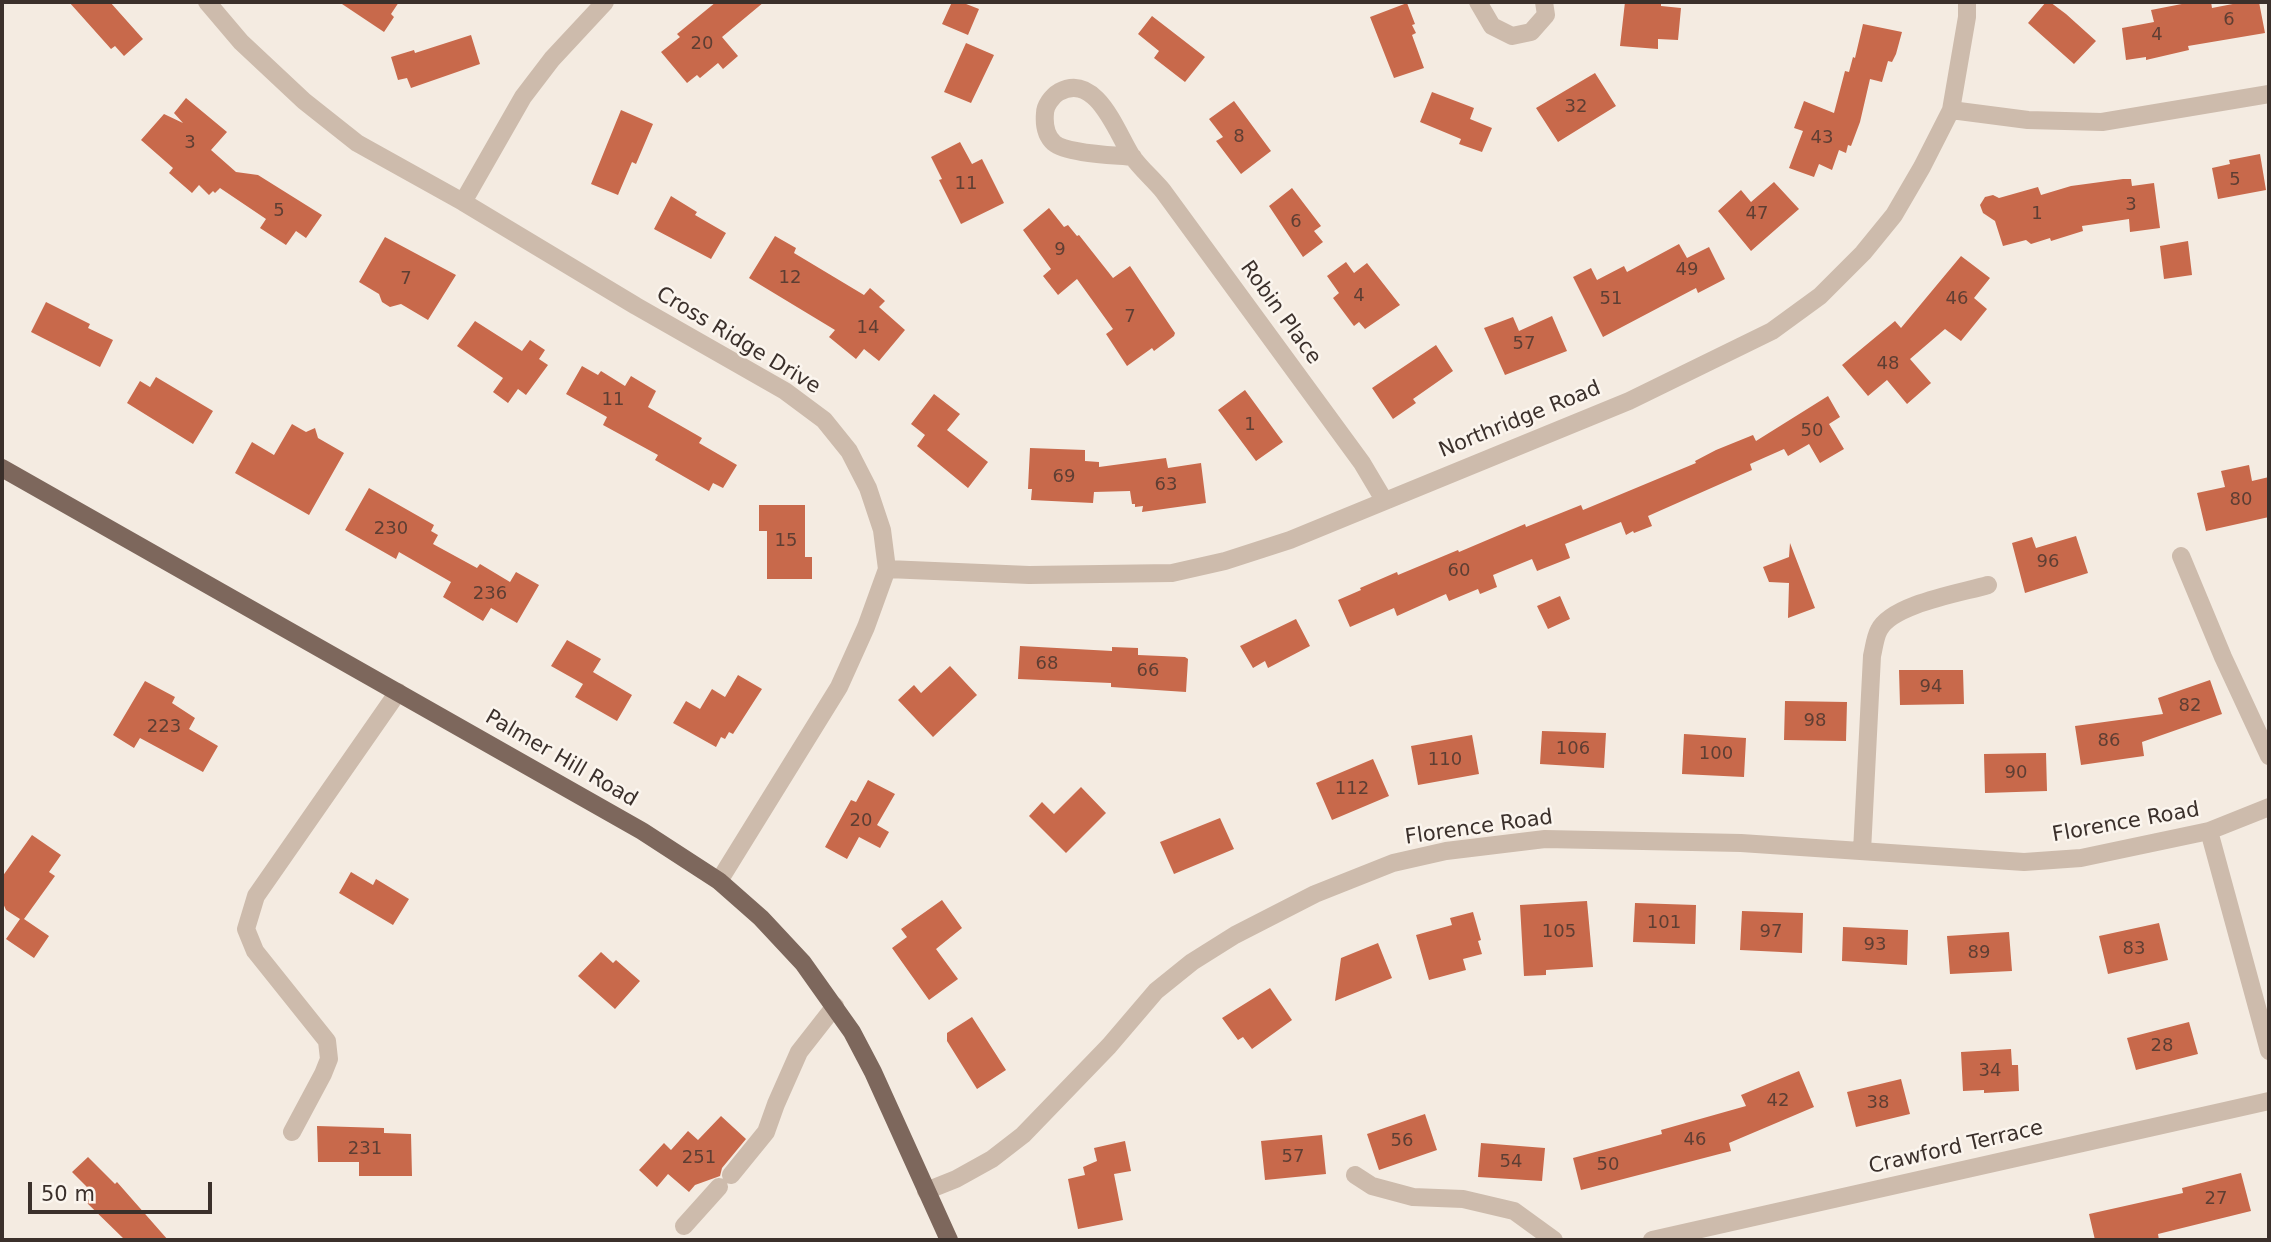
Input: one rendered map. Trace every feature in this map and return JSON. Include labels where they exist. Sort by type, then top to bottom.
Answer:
[{"type":"main road","name":"Palmer Hill Road","points":[[2,468],[642,831],[719,881],[803,963],[835,1006],[873,1072],[948,1240]]},
{"type":"street","name":"Cross Ridge Drive","points":[[207,2],[241,42],[304,101],[357,143],[785,391],[824,420],[849,452],[868,488],[882,530],[887,569],[866,627],[839,687],[719,881]]},
{"type":"street","points":[[463,202],[523,97],[552,59],[605,2]]},
{"type":"street","points":[[1478,2],[1492,26],[1512,36],[1531,32],[1546,15],[1544,2]]},
{"type":"street","name":"Northridge Road","points":[[887,569],[1029,575],[1171,573],[1225,561],[1290,540],[1629,401],[1772,331],[1820,296],[1863,253],[1894,215],[1951,110],[1967,17],[1967,2]]},
{"type":"street","name":"Robin Place","points":[[1133,157],[1067,149],[1054,143],[1044,127],[1045,108],[1057,93],[1073,87],[1087,90],[1098,99],[1133,157],[1163,191],[1362,463],[1384,500]]},
{"type":"street","points":[[1951,110],[2028,120],[2102,122],[2269,94]]},
{"type":"street","points":[[2181,556],[2269,757]]},
{"type":"street","points":[[1862,851],[1872,656],[1878,630],[1892,615],[1932,600],[1989,585]]},
{"type":"street","points":[[292,1132],[329,1059],[327,1041],[255,951],[246,929],[256,897],[398,692]]},
{"type":"street","name":"Florence Road","points":[[926,1191],[956,1179],[992,1159],[1023,1135],[1109,1046],[1156,991],[1192,962],[1235,935],[1315,894],[1393,863],[1446,851],[1545,839],[1741,843],[2024,862],[2081,858],[2209,831],[2269,807]]},
{"type":"street","points":[[2209,831],[2269,1051]]},
{"type":"street","points":[[684,1227],[766,1132],[799,1052],[835,1006]]},
{"type":"street","name":"Crawford Terrace","points":[[1652,1240],[2269,1101]]},
{"type":"street","points":[[1355,1175],[1372,1186],[1413,1197],[1463,1199],[1514,1211],[1554,1240]]},
{"type":"building","points":[[69,2],[110,2],[143,39],[124,56],[115,46],[111,49]]},
{"type":"building","points":[[339,2],[399,2],[391,14],[394,17],[384,32]]},
{"type":"building","points":[[716,2],[764,2],[722,37],[738,56],[723,69],[718,63],[700,78],[697,75],[687,83],[661,52],[680,37],[677,34]]},
{"type":"building","points":[[952,2],[961,2],[979,9],[968,35],[942,24]]},
{"type":"building","points":[[1625,2],[1661,2],[1661,6],[1681,8],[1678,40],[1658,39],[1658,49],[1620,46]]},
{"type":"building","points":[[2046,2],[2066,14],[2096,41],[2074,64],[2028,23]]},
{"type":"building","points":[[2192,2],[2211,2],[2212,8],[2259,2],[2265,33],[2188,46],[2189,50],[2146,60],[2146,57],[2126,60],[2122,28],[2154,22],[2151,10]]},
{"type":"building","points":[[1407,3],[1415,24],[1412,25],[1416,33],[1412,35],[1424,68],[1394,78],[1370,17]]},
{"type":"building","points":[[1152,16],[1205,57],[1185,82],[1154,58],[1159,51],[1138,34]]},
{"type":"building","points":[[1863,24],[1902,32],[1896,54],[1892,62],[1888,61],[1882,82],[1870,79],[1860,122],[1851,146],[1848,145],[1846,153],[1839,150],[1832,170],[1819,164],[1814,177],[1789,168],[1803,131],[1794,128],[1804,101],[1834,113],[1845,71],[1849,72],[1853,57],[1855,58]]},
{"type":"building","points":[[471,35],[480,64],[411,88],[407,78],[398,80],[391,57],[414,50],[415,53]]},
{"type":"building","points":[[966,43],[994,55],[971,103],[944,92]]},
{"type":"building","points":[[1595,73],[1616,106],[1558,142],[1536,108]]},
{"type":"building","points":[[1432,92],[1474,108],[1470,119],[1492,128],[1482,152],[1459,144],[1461,139],[1420,122]]},
{"type":"building","points":[[186,98],[227,132],[211,150],[236,172],[258,175],[322,215],[306,238],[296,231],[286,245],[260,228],[266,219],[220,188],[209,195],[199,185],[192,193],[169,173],[173,168],[141,140],[164,114],[183,123],[174,113]]},
{"type":"building","points":[[1234,101],[1271,151],[1241,174],[1216,141],[1223,137],[1209,119]]},
{"type":"building","points":[[621,110],[653,124],[636,164],[632,162],[618,195],[591,184]]},
{"type":"building","points":[[960,142],[972,164],[982,159],[1004,203],[961,224],[931,157]]},
{"type":"building","points":[[2260,154],[2266,190],[2218,199],[2212,168],[2230,164],[2229,160]]},
{"type":"building","points":[[2131,179],[2132,186],[2154,183],[2160,228],[2130,232],[2129,219],[2082,226],[2083,231],[2051,241],[2050,238],[2031,244],[2026,240],[2003,246],[1995,221],[1983,213],[1980,205],[1985,197],[1993,195],[1999,198],[2038,187],[2041,195],[2071,186]]},
{"type":"building","points":[[1774,182],[1799,209],[1751,251],[1718,211],[1741,190],[1751,202]]},
{"type":"building","points":[[1292,188],[1321,226],[1314,231],[1323,242],[1303,257],[1269,206]]},
{"type":"building","points":[[671,196],[697,212],[695,215],[726,233],[711,259],[654,229]]},
{"type":"building","points":[[1049,208],[1064,227],[1068,225],[1079,235],[1113,278],[1130,266],[1175,333],[1174,336],[1127,366],[1106,334],[1113,329],[1077,279],[1058,295],[1043,276],[1051,269],[1023,230]]},
{"type":"building","points":[[775,236],[796,248],[794,253],[864,295],[870,288],[885,301],[879,307],[905,330],[879,361],[864,349],[856,359],[829,337],[835,330],[749,278]]},
{"type":"building","points":[[385,237],[456,275],[428,320],[401,304],[390,307],[382,302],[379,294],[359,282]]},
{"type":"building","points":[[2188,241],[2192,275],[2164,279],[2160,246]]},
{"type":"building","points":[[1679,244],[1687,258],[1709,247],[1725,279],[1698,293],[1696,288],[1603,337],[1573,277],[1591,268],[1597,280],[1624,266],[1627,272]]},
{"type":"building","points":[[1961,256],[1990,278],[1974,298],[1987,309],[1961,341],[1945,329],[1910,359],[1931,383],[1907,404],[1887,380],[1868,396],[1842,365],[1895,321],[1901,328]]},
{"type":"building","points":[[1346,262],[1354,273],[1367,263],[1400,305],[1365,329],[1359,322],[1354,326],[1333,298],[1339,293],[1327,276]]},
{"type":"building","points":[[46,302],[90,324],[88,328],[113,340],[100,367],[31,332]]},
{"type":"building","points":[[1552,316],[1567,351],[1505,375],[1484,328],[1513,317],[1519,331]]},
{"type":"building","points":[[475,321],[522,351],[530,340],[545,350],[539,359],[548,365],[526,395],[518,389],[508,403],[493,392],[503,378],[457,346]]},
{"type":"building","points":[[1436,345],[1453,371],[1413,399],[1416,403],[1393,419],[1372,388]]},
{"type":"building","points":[[582,366],[598,375],[601,371],[625,386],[631,376],[656,391],[648,407],[702,438],[699,443],[737,465],[723,488],[713,483],[709,491],[655,460],[658,455],[603,425],[607,417],[566,394]]},
{"type":"building","points":[[156,377],[213,411],[193,444],[127,403],[140,381],[150,387]]},
{"type":"building","points":[[1245,390],[1283,442],[1256,461],[1218,410]]},
{"type":"building","points":[[934,394],[960,414],[947,430],[988,462],[968,488],[917,446],[925,435],[911,424]]},
{"type":"building","points":[[1828,396],[1840,417],[1829,424],[1844,449],[1820,463],[1809,444],[1788,456],[1784,449],[1750,464],[1752,470],[1648,516],[1652,526],[1626,535],[1621,522],[1565,544],[1570,558],[1537,571],[1532,559],[1493,575],[1497,587],[1480,594],[1478,589],[1449,601],[1446,594],[1397,616],[1394,608],[1350,627],[1338,600],[1361,590],[1360,588],[1397,572],[1398,575],[1458,550],[1459,552],[1525,524],[1526,527],[1581,505],[1583,510],[1696,463],[1695,461],[1716,450],[1753,435],[1756,441]]},
{"type":"building","points":[[292,424],[306,432],[315,428],[318,438],[344,453],[309,515],[235,473],[252,442],[274,455]]},
{"type":"building","points":[[1030,448],[1085,450],[1085,461],[1099,462],[1099,467],[1166,458],[1168,468],[1201,463],[1206,503],[1142,512],[1143,506],[1135,507],[1135,504],[1132,504],[1130,491],[1094,492],[1093,503],[1031,500],[1032,489],[1028,489]]},
{"type":"building","points":[[2249,465],[2252,481],[2269,477],[2269,517],[2206,531],[2197,493],[2225,487],[2221,471]]},
{"type":"building","points":[[369,488],[434,525],[431,531],[438,535],[433,544],[477,568],[480,564],[510,582],[516,572],[539,585],[517,623],[491,608],[483,621],[443,597],[451,582],[399,552],[396,559],[345,530]]},
{"type":"building","points":[[759,505],[805,505],[805,557],[812,557],[812,579],[767,579],[767,531],[759,531]]},
{"type":"building","points":[[2076,536],[2088,573],[2025,593],[2012,543],[2032,537],[2036,548]]},
{"type":"building","points":[[1790,543],[1815,608],[1788,618],[1789,583],[1769,582],[1763,567],[1789,557]]},
{"type":"building","points":[[1560,596],[1570,619],[1548,629],[1537,606]]},
{"type":"building","points":[[1296,619],[1310,646],[1268,668],[1265,661],[1253,668],[1240,646]]},
{"type":"building","points":[[567,640],[601,659],[593,672],[632,695],[617,721],[575,697],[583,684],[551,666]]},
{"type":"building","points":[[1020,646],[1112,651],[1112,647],[1138,648],[1138,655],[1185,657],[1188,659],[1186,692],[1111,687],[1111,683],[1018,679]]},
{"type":"building","points":[[950,666],[977,695],[933,737],[898,700],[914,685],[921,693]]},
{"type":"building","points":[[1899,670],[1963,670],[1964,704],[1900,705]]},
{"type":"building","points":[[738,675],[762,689],[733,734],[729,732],[725,739],[721,737],[716,747],[673,723],[686,701],[700,709],[712,689],[725,697]]},
{"type":"building","points":[[2210,680],[2222,714],[2142,742],[2144,756],[2081,765],[2075,726],[2163,714],[2158,698]]},
{"type":"building","points":[[145,681],[175,697],[172,703],[195,718],[189,729],[218,746],[203,772],[140,738],[134,748],[113,735]]},
{"type":"building","points":[[1785,701],[1847,702],[1846,741],[1784,740]]},
{"type":"building","points":[[1542,731],[1606,733],[1604,768],[1540,764]]},
{"type":"building","points":[[1684,734],[1746,738],[1744,777],[1682,774]]},
{"type":"building","points":[[1472,735],[1479,774],[1418,785],[1411,746]]},
{"type":"building","points":[[2046,753],[2047,791],[1985,793],[1984,754]]},
{"type":"building","points":[[1373,759],[1389,796],[1332,820],[1316,783]]},
{"type":"building","points":[[868,780],[895,794],[877,825],[889,832],[880,848],[859,837],[847,859],[825,847],[851,800],[856,802]]},
{"type":"building","points":[[1081,787],[1106,813],[1066,853],[1029,816],[1042,802],[1054,814]]},
{"type":"building","points":[[1220,818],[1234,849],[1174,874],[1160,842]]},
{"type":"building","points":[[32,835],[61,855],[49,872],[55,876],[24,919],[49,936],[34,958],[6,939],[20,919],[6,910],[2,901],[2,877]]},
{"type":"building","points":[[351,872],[373,885],[376,879],[409,899],[393,925],[339,893]]},
{"type":"building","points":[[942,900],[962,928],[936,949],[958,979],[929,1000],[892,948],[907,937],[901,929]]},
{"type":"building","points":[[1587,901],[1593,967],[1546,970],[1546,975],[1524,976],[1520,905]]},
{"type":"building","points":[[1635,903],[1696,905],[1695,944],[1633,942]]},
{"type":"building","points":[[1742,911],[1803,913],[1802,953],[1740,950]]},
{"type":"building","points":[[1473,912],[1482,954],[1463,959],[1466,970],[1429,980],[1416,935],[1452,925],[1450,918]]},
{"type":"building","points":[[2159,923],[2168,960],[2108,974],[2099,936]]},
{"type":"building","points":[[1843,927],[1908,930],[1907,965],[1842,961]]},
{"type":"building","points":[[2009,932],[2012,971],[1950,974],[1947,936]]},
{"type":"building","points":[[1378,943],[1392,978],[1335,1001],[1341,958]]},
{"type":"building","points":[[601,952],[613,963],[616,960],[640,981],[615,1009],[578,976]]},
{"type":"building","points":[[1270,988],[1292,1020],[1252,1049],[1243,1037],[1238,1040],[1222,1018]]},
{"type":"building","points":[[972,1017],[1006,1070],[977,1089],[947,1041],[947,1033]]},
{"type":"building","points":[[2189,1022],[2198,1054],[2136,1070],[2127,1038]]},
{"type":"building","points":[[2011,1049],[2012,1065],[2018,1065],[2019,1091],[1963,1091],[1961,1052]]},
{"type":"building","points":[[1799,1071],[1814,1107],[1729,1143],[1731,1151],[1581,1190],[1573,1158],[1662,1134],[1661,1130],[1746,1106],[1741,1095]]},
{"type":"building","points":[[1901,1079],[1910,1114],[1856,1127],[1847,1092]]},
{"type":"building","points":[[1425,1114],[1437,1150],[1379,1170],[1367,1134]]},
{"type":"building","points":[[721,1116],[746,1139],[722,1168],[720,1176],[695,1185],[689,1192],[668,1174],[657,1187],[639,1170],[664,1143],[671,1150],[688,1131],[698,1140]]},
{"type":"building","points":[[317,1126],[384,1128],[384,1133],[411,1134],[412,1176],[359,1176],[359,1162],[318,1162]]},
{"type":"building","points":[[1322,1135],[1326,1174],[1265,1180],[1261,1141]]},
{"type":"building","points":[[1125,1141],[1131,1171],[1114,1174],[1123,1220],[1078,1229],[1068,1179],[1085,1175],[1083,1167],[1097,1161],[1094,1148]]},
{"type":"building","points":[[1481,1143],[1545,1148],[1542,1181],[1478,1177]]},
{"type":"building","points":[[88,1157],[115,1184],[117,1182],[168,1240],[125,1240],[86,1202],[91,1197],[84,1190],[87,1187],[72,1172]]},
{"type":"building","points":[[2241,1173],[2251,1211],[2158,1234],[2159,1240],[2095,1240],[2089,1214],[2183,1193],[2182,1188]]}]
